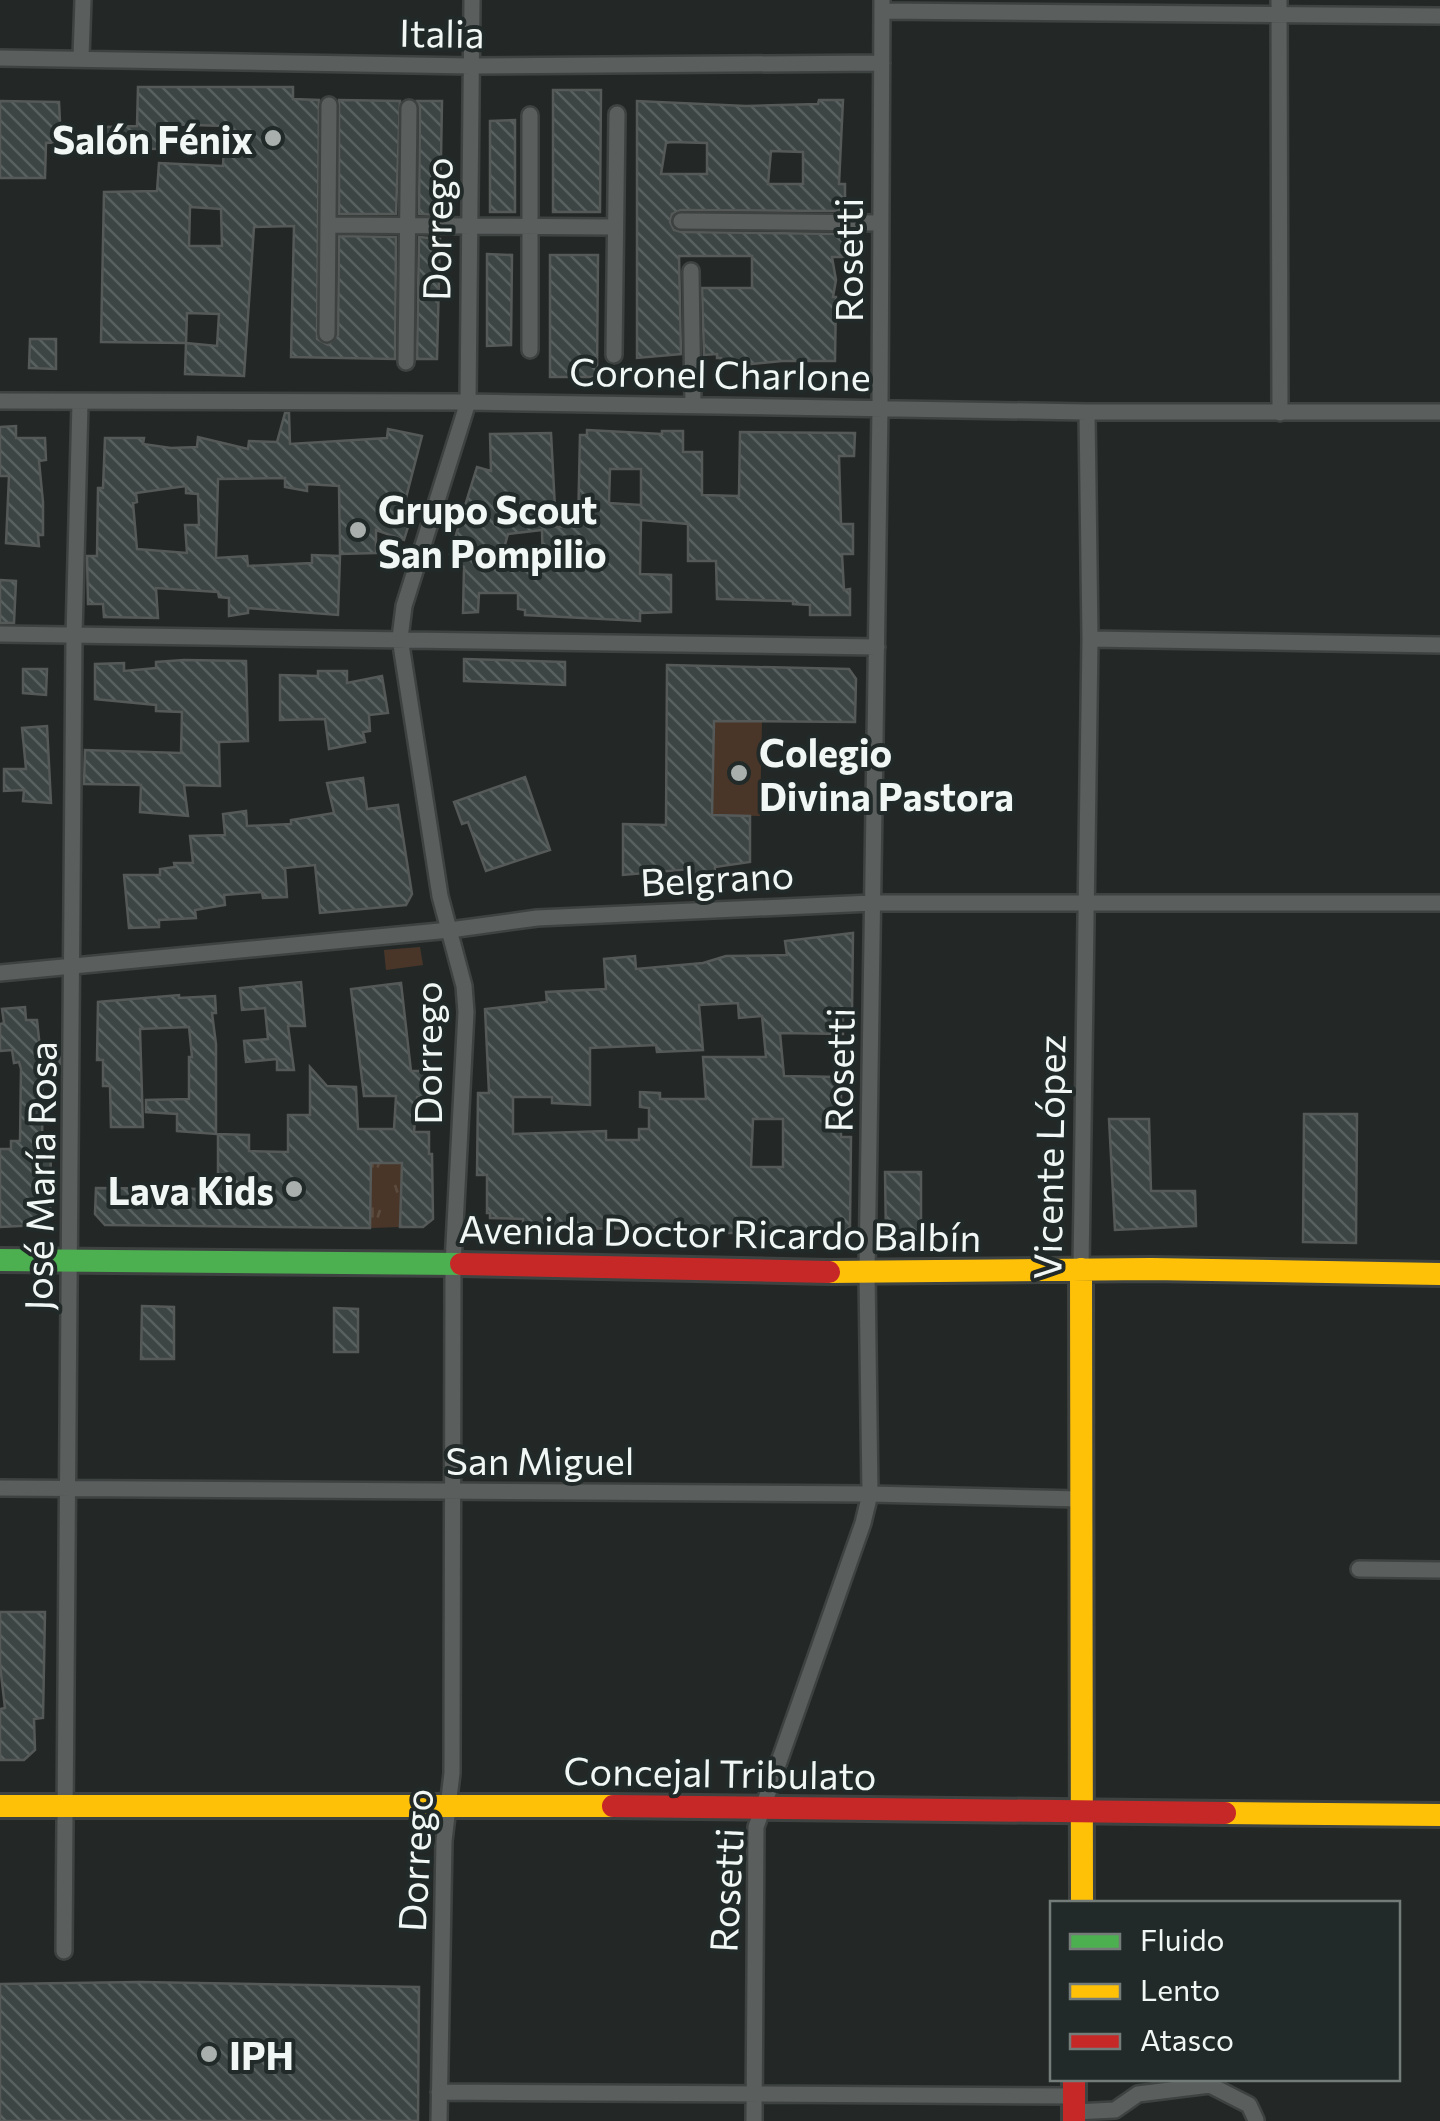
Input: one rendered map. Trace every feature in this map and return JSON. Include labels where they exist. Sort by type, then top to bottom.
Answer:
[{"type":"street","points":[[80,57],[82,0]]},
{"type":"street","name":"Dorrego","points":[[439,2121],[444,1840],[452,1773],[453,1264],[466,1012],[464,986],[440,896],[400,638],[404,606],[468,402],[472,0]]},
{"type":"street","points":[[882,6],[1279,8],[1440,16]]},
{"type":"street","name":"Rosetti","points":[[754,2121],[754,1850],[762,1807],[870,1494],[868,1273],[882,6]]},
{"type":"street","points":[[1279,8],[1280,413]]},
{"type":"street","name":"Italia","points":[[0,58],[471,66],[882,63]]},
{"type":"street","points":[[327,334],[329,105]]},
{"type":"street","points":[[406,362],[409,108]]},
{"type":"street","points":[[614,355],[617,114]]},
{"type":"street","points":[[530,115],[530,350]]},
{"type":"street","points":[[681,221],[879,223]]},
{"type":"street","points":[[328,225],[614,227]]},
{"type":"street","points":[[691,271],[693,405]]},
{"type":"street","name":"Coronel Charlone","points":[[0,401],[1440,412]]},
{"type":"street","name":"José María Rosa","points":[[64,1950],[74,636],[80,403]]},
{"type":"street","name":"Vicente López","points":[[1082,1901],[1079,1499],[1090,639],[1088,412]]},
{"type":"street","points":[[0,634],[877,647]]},
{"type":"street","points":[[1090,639],[1440,645]]},
{"type":"street","name":"Belgrano","points":[[0,973],[450,930],[537,918],[872,903],[1440,903]]},
{"type":"street","name":"Avenida Doctor Ricardo Balbín","points":[[0,1260],[868,1273],[1081,1269],[1440,1274]]},
{"type":"street","name":"San Miguel","points":[[0,1488],[1079,1499]]},
{"type":"street","points":[[1359,1569],[1440,1570]]},
{"type":"street","name":"Concejal Tribulato","points":[[0,1806],[448,1804],[1440,1814]]},
{"type":"street","points":[[439,2092],[1074,2102],[1115,2110],[1138,2094],[1210,2085],[1249,2105],[1256,2120]]},
{"type":"green space","points":[[714,721],[762,722],[760,816],[712,815]]},
{"type":"green space","points":[[420,947],[423,965],[386,970],[384,950]]},
{"type":"green space","points":[[371,1162],[402,1163],[400,1227],[370,1228]]},
{"type":"building","points":[[138,87],[293,87],[293,99],[319,100],[317,339],[328,345],[338,335],[339,236],[396,237],[395,359],[291,357],[294,226],[254,227],[244,376],[185,374],[186,343],[101,342],[104,192],[157,191],[159,163],[223,166],[225,126],[160,124],[159,149],[105,148],[105,127],[137,126]],"holes":[[[190,207],[221,209],[222,246],[189,246]],[[187,313],[219,314],[217,346],[186,343]]]},
{"type":"building","points":[[553,90],[601,90],[600,212],[553,212]]},
{"type":"building","points":[[339,100],[400,101],[396,214],[339,214]]},
{"type":"building","points":[[819,100],[843,100],[839,184],[845,184],[845,211],[681,210],[672,214],[670,222],[674,230],[681,232],[845,234],[844,257],[832,257],[836,280],[835,361],[721,367],[717,354],[704,355],[702,288],[752,288],[752,256],[679,256],[681,354],[637,358],[637,101],[746,106],[818,104]],"holes":[[[666,143],[707,143],[707,174],[661,174]],[[771,151],[803,152],[803,184],[768,184]]]},
{"type":"building","points":[[0,101],[59,102],[61,142],[46,143],[45,178],[0,178]]},
{"type":"building","points":[[417,101],[442,101],[440,215],[419,214]]},
{"type":"building","points":[[515,120],[515,212],[490,212],[490,121]]},
{"type":"building","points":[[419,237],[440,239],[437,359],[417,359]]},
{"type":"building","points":[[487,254],[512,255],[511,345],[487,346]]},
{"type":"building","points":[[550,255],[598,255],[597,377],[550,377]]},
{"type":"building","points":[[30,339],[56,339],[56,369],[29,368]]},
{"type":"building","points":[[285,413],[289,413],[290,444],[387,438],[388,429],[422,436],[401,517],[410,520],[404,540],[376,530],[376,553],[340,554],[339,486],[307,484],[307,491],[285,487],[285,478],[218,479],[216,558],[247,556],[248,566],[312,563],[312,555],[340,556],[338,615],[248,608],[248,613],[229,616],[229,598],[219,597],[218,592],[156,588],[158,618],[104,617],[103,604],[88,604],[87,556],[97,556],[98,488],[103,488],[105,438],[144,438],[143,444],[171,448],[197,447],[198,437],[248,449],[249,441],[277,442]],"holes":[[[186,486],[186,493],[198,494],[199,525],[185,525],[187,553],[137,549],[133,503],[137,502],[136,493]]]},
{"type":"building","points":[[16,426],[16,438],[45,438],[46,460],[39,461],[43,535],[38,535],[39,546],[6,543],[9,476],[0,476],[0,427]]},
{"type":"building","points":[[587,430],[662,434],[683,431],[683,452],[702,452],[702,495],[739,496],[740,432],[855,433],[854,456],[839,456],[841,524],[853,524],[853,554],[842,554],[844,590],[850,589],[850,615],[810,615],[810,605],[793,601],[717,599],[716,561],[688,561],[688,524],[641,520],[640,574],[671,575],[671,612],[640,613],[640,621],[525,615],[525,610],[518,609],[518,593],[479,593],[478,612],[463,613],[464,567],[458,565],[460,558],[450,554],[477,467],[491,471],[490,434],[551,433],[556,527],[578,527],[580,435],[587,435]],"holes":[[[610,469],[641,469],[641,505],[609,503]],[[542,530],[543,571],[498,570],[508,534]]]},
{"type":"building","points":[[0,580],[16,581],[14,623],[0,623]]},
{"type":"building","points":[[464,659],[565,662],[565,685],[464,681]]},
{"type":"building","points":[[246,661],[248,741],[219,742],[220,786],[184,785],[188,816],[140,812],[141,785],[84,784],[85,750],[181,753],[182,712],[156,711],[156,705],[95,699],[95,664],[124,663],[124,671],[156,668],[156,662]]},
{"type":"building","points":[[667,665],[849,669],[856,679],[855,722],[714,721],[712,815],[750,816],[750,862],[715,867],[714,878],[691,880],[691,869],[623,875],[623,824],[666,825]]},
{"type":"building","points":[[23,669],[47,669],[46,695],[23,693]]},
{"type":"building","points":[[318,671],[347,671],[347,683],[382,676],[388,713],[369,715],[370,731],[363,732],[365,742],[329,749],[325,719],[280,720],[280,675],[318,676]]},
{"type":"building","points":[[47,726],[51,803],[23,801],[24,790],[4,791],[4,769],[26,769],[22,728]]},
{"type":"building","points":[[525,777],[550,850],[486,871],[468,822],[462,824],[454,802]]},
{"type":"building","points":[[363,778],[367,809],[398,805],[412,894],[406,905],[320,913],[315,865],[285,868],[287,897],[263,898],[262,892],[224,895],[225,905],[195,910],[196,918],[159,920],[159,927],[129,928],[124,875],[160,875],[160,869],[175,867],[174,863],[193,863],[190,836],[225,835],[223,814],[246,811],[247,826],[291,824],[291,820],[334,813],[327,783]]},
{"type":"building","points":[[853,933],[852,1013],[843,1013],[843,1034],[780,1033],[784,1076],[841,1077],[841,1137],[851,1137],[850,1227],[843,1233],[672,1233],[672,1228],[542,1229],[523,1225],[523,1219],[490,1218],[487,1175],[477,1175],[478,1093],[489,1093],[485,1009],[547,1002],[546,992],[606,989],[604,959],[635,956],[636,969],[703,963],[726,956],[787,955],[785,941]],"holes":[[[738,1003],[739,1018],[762,1016],[766,1057],[703,1057],[706,1099],[660,1099],[660,1093],[640,1092],[640,1107],[649,1108],[649,1129],[639,1129],[639,1140],[606,1140],[606,1131],[513,1134],[513,1097],[552,1097],[552,1103],[590,1105],[590,1048],[656,1045],[657,1052],[703,1050],[699,1005]],[[753,1119],[783,1119],[783,1167],[751,1167]]]},
{"type":"building","points":[[301,982],[305,1026],[288,1026],[294,1070],[277,1070],[277,1059],[246,1062],[244,1041],[268,1039],[265,1008],[242,1010],[240,988]]},
{"type":"building","points":[[401,983],[411,1071],[424,1071],[427,1081],[427,1097],[417,1097],[414,1132],[429,1132],[432,1154],[433,1219],[423,1227],[400,1227],[402,1163],[371,1163],[370,1228],[105,1225],[95,1214],[96,1188],[218,1189],[218,1134],[249,1135],[249,1151],[288,1152],[288,1115],[310,1115],[310,1067],[327,1086],[356,1087],[358,1129],[394,1129],[396,1096],[364,1096],[351,989]]},
{"type":"building","points":[[215,996],[216,1013],[212,1013],[216,1134],[177,1131],[177,1114],[146,1112],[146,1100],[189,1099],[189,1027],[140,1029],[143,1127],[111,1127],[110,1086],[103,1086],[103,1060],[97,1060],[98,1002]]},
{"type":"building","points":[[25,1007],[26,1020],[37,1020],[41,1058],[60,1057],[60,1064],[43,1074],[42,1145],[51,1145],[50,1215],[40,1225],[0,1227],[0,1149],[11,1149],[11,1141],[20,1141],[21,1069],[19,1062],[14,1063],[12,1050],[0,1051],[0,1024],[4,1023],[2,1009]]},
{"type":"building","points":[[1304,1114],[1357,1114],[1356,1243],[1303,1242]]},
{"type":"building","points":[[1109,1119],[1149,1119],[1151,1191],[1195,1191],[1196,1226],[1115,1230]]},
{"type":"building","points":[[885,1172],[921,1172],[921,1239],[886,1239]]},
{"type":"building","points":[[142,1306],[174,1307],[174,1359],[141,1359]]},
{"type":"building","points":[[334,1308],[358,1309],[358,1352],[334,1352]]},
{"type":"building","points":[[0,1612],[45,1612],[43,1718],[34,1719],[35,1750],[24,1760],[0,1760],[0,1709],[5,1708]]},
{"type":"building","name":"IPH","points":[[140,1982],[419,1987],[418,2121],[0,2121],[0,1984]]},
{"type":"traffic: fast","points":[[0,1260],[461,1264]]},
{"type":"traffic: slow","points":[[1081,1269],[1082,1901]]},
{"type":"traffic: slow","points":[[829,1272],[1151,1269],[1440,1274]]},
{"type":"traffic: slow","points":[[0,1806],[613,1806]]},
{"type":"traffic: slow","points":[[1225,1813],[1440,1815]]},
{"type":"traffic: jam","points":[[461,1264],[829,1272]]},
{"type":"traffic: jam","points":[[613,1806],[1225,1813]]},
{"type":"traffic: jam","points":[[1074,2081],[1074,2121]]},
{"type":"place","name":"Salón Fénix","points":[[273,138]]},
{"type":"place","name":"Grupo Scout San Pompilio","points":[[358,530]]},
{"type":"place","name":"Colegio Divina Pastora","points":[[739,773]]},
{"type":"place","name":"Lava Kids","points":[[294,1189]]},
{"type":"place","name":"IPH","points":[[209,2054]]}]
